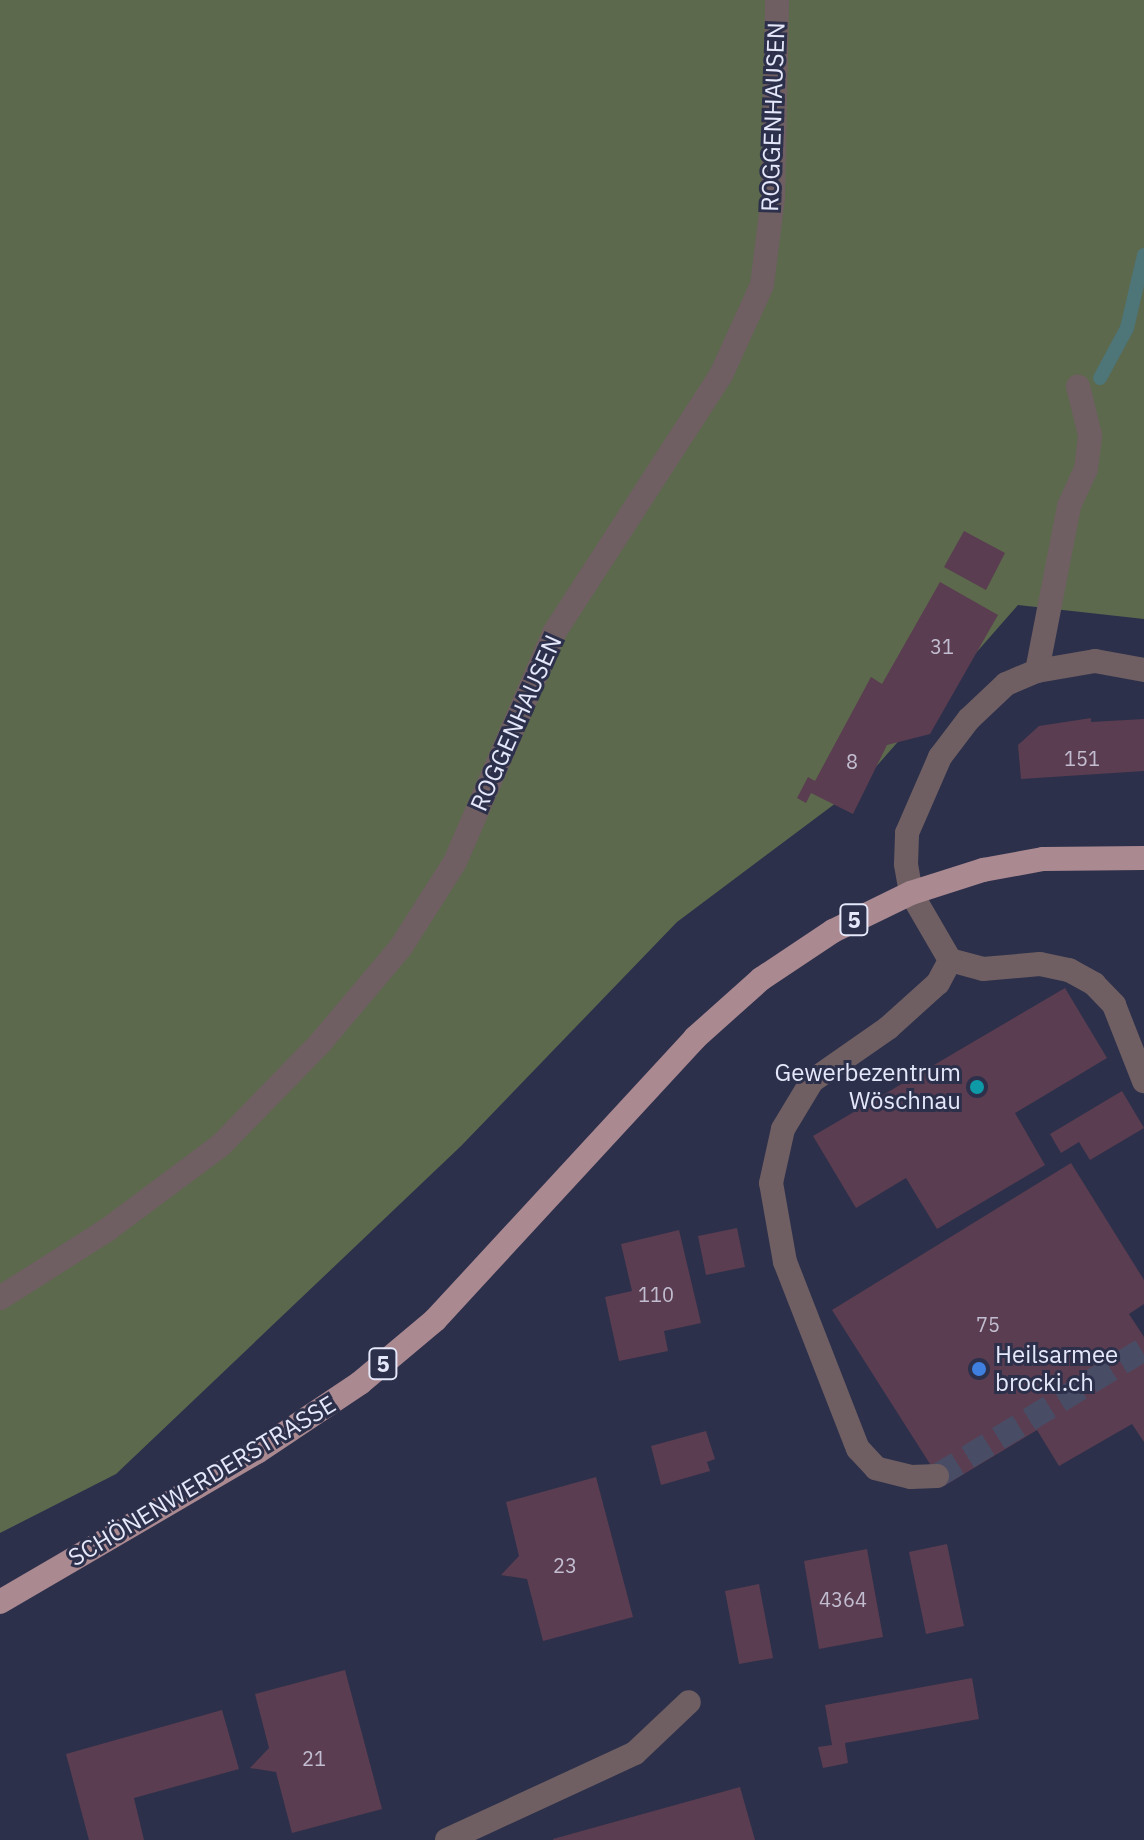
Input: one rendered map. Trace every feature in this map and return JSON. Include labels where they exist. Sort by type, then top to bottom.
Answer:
[{"type":"main road","name":"5","points":[[911,893],[983,870],[1043,859],[1144,858]]},
{"type":"main road","name":"SCHÖNENWERDERSTRASSE","points":[[0,1602],[257,1452],[360,1383],[435,1320],[695,1038],[761,979],[821,939],[911,893]]},
{"type":"street","name":"ROGGENHAUSEN","points":[[0,1298],[107,1230],[221,1145],[321,1042],[401,947],[455,862],[554,633],[721,375],[762,285],[773,198],[777,0]]},
{"type":"street","points":[[1037,671],[1069,506],[1086,469],[1090,435],[1078,386]]},
{"type":"street","points":[[1144,670],[1095,661],[1037,671],[1006,684],[969,719],[940,757],[907,833],[906,864],[911,893],[950,960],[983,969],[1040,964],[1069,970],[1094,984],[1114,1005],[1144,1081]]},
{"type":"street","points":[[937,1476],[911,1477],[876,1468],[858,1449],[785,1262],[771,1183],[783,1129],[812,1081],[888,1028],[938,983],[950,960]]},
{"type":"street","points":[[447,1840],[635,1753],[689,1702]]},
{"type":"green space","points":[[0,0],[1144,0],[1144,619],[1018,605],[860,785],[677,922],[461,1146],[116,1474],[0,1533]]},
{"type":"building","points":[[964,531],[1005,553],[986,590],[944,567]]},
{"type":"building","points":[[940,582],[998,615],[930,734],[887,745],[853,814],[811,793],[806,803],[797,798],[808,777],[815,781],[871,677],[882,684]]},
{"type":"building","points":[[1091,718],[1091,722],[1144,719],[1144,771],[1021,779],[1018,745],[1039,726]]},
{"type":"building","name":"Gewerbezentrum Wöschnau","points":[[1065,988],[1107,1058],[1015,1113],[1045,1165],[937,1229],[906,1178],[856,1208],[813,1136]]},
{"type":"building","points":[[1122,1091],[1144,1128],[1090,1160],[1079,1142],[1061,1153],[1050,1134]]},
{"type":"building","points":[[1071,1163],[1144,1280],[1144,1304],[1129,1314],[1144,1337],[1144,1442],[1132,1424],[1059,1466],[1037,1430],[944,1486],[832,1310]]},
{"type":"building","points":[[737,1228],[745,1267],[706,1275],[698,1236]]},
{"type":"building","points":[[679,1230],[701,1323],[664,1331],[668,1351],[619,1361],[605,1297],[632,1291],[621,1244]]},
{"type":"building","points":[[706,1431],[715,1459],[707,1462],[710,1471],[661,1485],[651,1446]]},
{"type":"building","points":[[596,1477],[633,1617],[543,1641],[527,1579],[501,1575],[519,1556],[506,1502]]},
{"type":"building","points":[[947,1544],[964,1626],[926,1634],[909,1552]]},
{"type":"building","points":[[867,1549],[883,1637],[819,1649],[804,1561]]},
{"type":"building","points":[[759,1584],[773,1658],[739,1664],[725,1591]]},
{"type":"building","points":[[345,1670],[382,1809],[292,1833],[276,1772],[250,1768],[269,1748],[255,1694]]},
{"type":"building","points":[[972,1678],[979,1719],[845,1743],[848,1763],[823,1768],[818,1747],[832,1745],[825,1705]]},
{"type":"building","points":[[222,1710],[239,1769],[134,1798],[144,1840],[89,1840],[66,1754]]},
{"type":"building","points":[[740,1787],[755,1840],[553,1840],[553,1839]]},
{"type":"waterway","points":[[1100,378],[1127,328],[1144,255]]},
{"type":"tunnel","points":[[937,1476],[1144,1349]]},
{"type":"place","name":"Gewerbezentrum Wöschnau","points":[[977,1087]]},
{"type":"place","name":"Heilsarmee brocki.ch","points":[[979,1369]]}]
